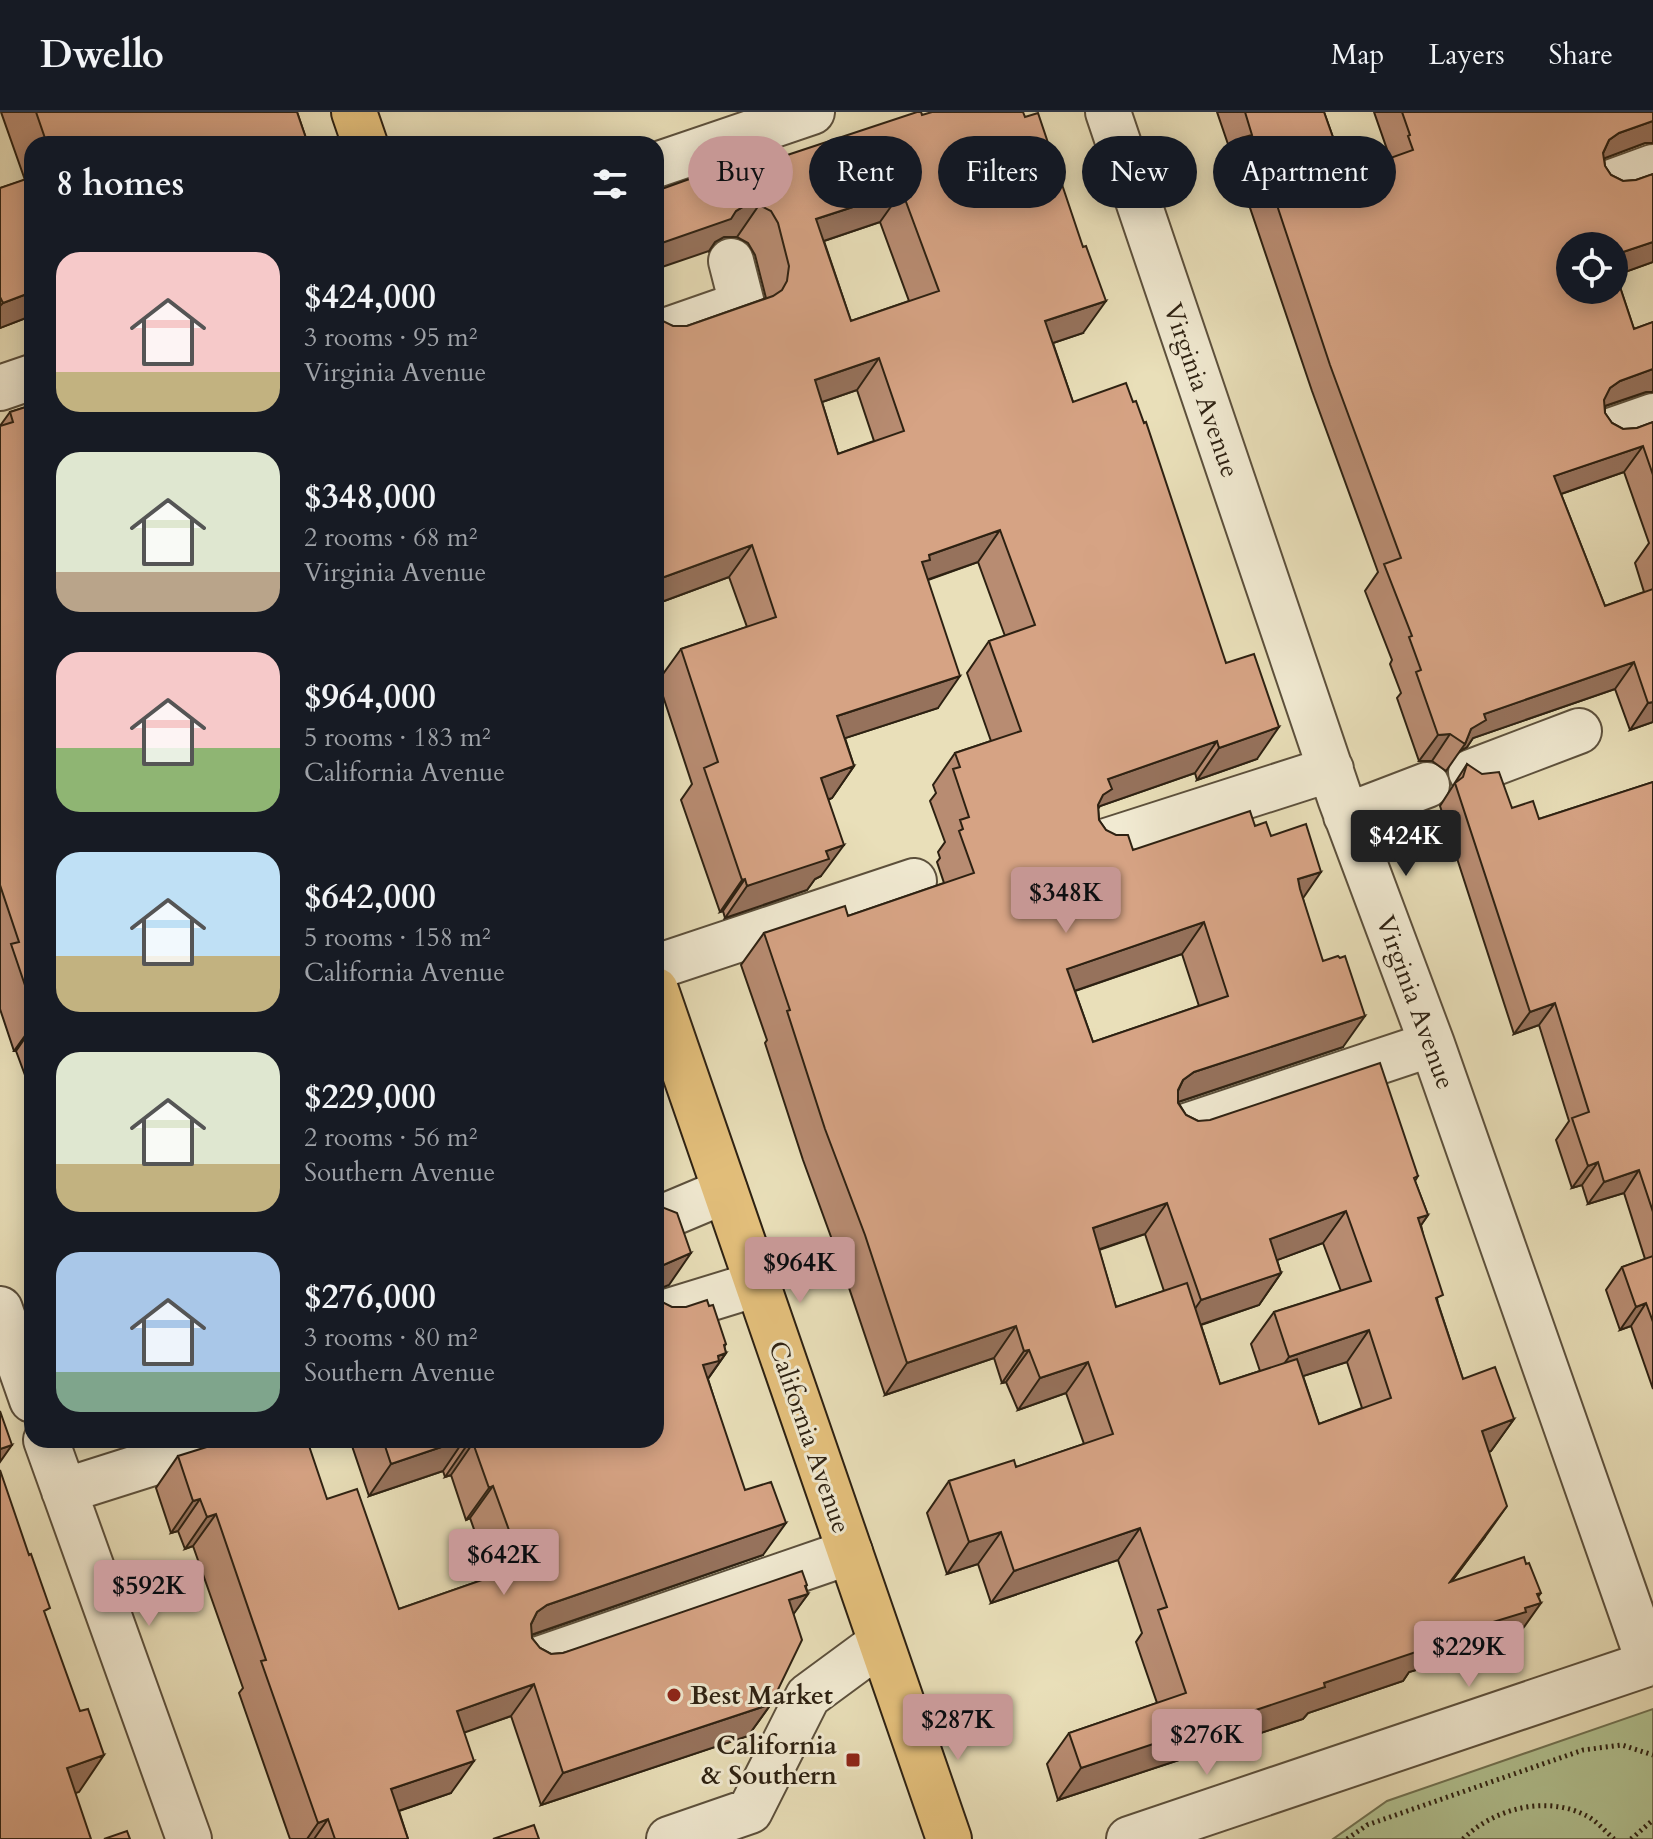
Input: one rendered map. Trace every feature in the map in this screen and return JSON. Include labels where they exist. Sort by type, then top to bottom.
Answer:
[{"type":"main road","points":[[354,112],[362,136]]},
{"type":"main road","name":"California Avenue","points":[[664,1013],[949,1839]]},
{"type":"street","points":[[664,162],[812,112]]},
{"type":"street","name":"Virginia Avenue","points":[[1108,112],[1339,794],[1432,1044],[1651,1663]]},
{"type":"street","points":[[1609,183],[1653,167]]},
{"type":"street","points":[[664,331],[742,304],[731,261]]},
{"type":"street","points":[[0,388],[24,380]]},
{"type":"street","points":[[1610,431],[1653,416]]},
{"type":"street","points":[[1471,772],[1579,731]]},
{"type":"street","points":[[1111,855],[1339,794],[1427,785]]},
{"type":"street","points":[[664,964],[914,881]]},
{"type":"street","points":[[1180,1128],[1432,1044]]},
{"type":"street","points":[[664,1217],[725,1191]]},
{"type":"street","points":[[664,1313],[757,1284]]},
{"type":"street","points":[[0,1309],[24,1377]]},
{"type":"street","points":[[49,1448],[189,1839]]},
{"type":"street","points":[[64,1491],[200,1448]]},
{"type":"street","points":[[533,1661],[850,1552]]},
{"type":"street","points":[[669,1839],[750,1811],[808,1696],[880,1643]]},
{"type":"street","points":[[1129,1839],[1651,1663]]},
{"type":"path","points":[[1347,1839],[1367,1825],[1583,1750],[1622,1745],[1653,1755]]},
{"type":"path","points":[[1463,1839],[1490,1819],[1526,1807],[1544,1806],[1584,1814],[1614,1839]]},
{"type":"path","points":[[1631,1839],[1653,1820]]},
{"type":"green space","points":[[1653,1709],[1653,1839],[1333,1839],[1387,1801]]},
{"type":"building","points":[[36,112],[297,112],[305,136],[44,136]]},
{"type":"building","points":[[917,112],[922,115],[932,112],[1023,112],[1025,117],[1038,113],[1046,136],[938,136],[938,208],[1066,208],[1066,196],[1106,301],[1045,321],[1073,402],[1126,383],[1133,402],[1136,401],[1146,422],[1226,663],[1254,654],[1279,727],[1219,748],[1217,741],[1108,779],[1112,789],[1103,795],[1098,805],[1099,820],[1106,830],[1116,835],[1128,835],[1133,850],[1250,811],[1255,826],[1266,822],[1271,836],[1306,824],[1321,872],[1298,879],[1300,889],[1323,961],[1345,956],[1365,1016],[1194,1072],[1183,1080],[1178,1090],[1178,1103],[1186,1115],[1198,1121],[1210,1120],[1380,1063],[1418,1176],[1414,1178],[1428,1215],[1418,1218],[1443,1295],[1436,1298],[1463,1379],[1495,1367],[1514,1419],[1482,1431],[1507,1506],[1450,1582],[1524,1557],[1541,1593],[1537,1594],[1541,1603],[1525,1608],[1526,1612],[1431,1641],[1423,1645],[1425,1649],[1324,1683],[1325,1687],[1081,1768],[1069,1733],[1186,1693],[1158,1610],[1167,1607],[1140,1528],[1014,1571],[1001,1532],[969,1542],[949,1481],[1014,1460],[1016,1467],[1113,1434],[1088,1362],[1040,1378],[1029,1350],[1024,1351],[1016,1326],[907,1363],[865,1235],[825,1129],[764,933],[845,906],[848,916],[974,873],[959,831],[963,829],[960,820],[969,817],[953,769],[960,767],[955,753],[1021,731],[989,641],[1035,625],[1000,530],[929,555],[930,560],[922,562],[960,676],[837,716],[854,766],[821,778],[844,845],[826,851],[829,859],[747,886],[745,879],[742,880],[704,768],[718,762],[681,649],[776,617],[752,545],[664,577],[664,322],[673,326],[687,326],[773,296],[782,290],[789,266],[778,223],[771,211],[765,208],[793,208],[793,153],[809,148],[809,208],[850,208],[816,219],[851,321],[939,291],[908,208],[922,208],[922,136],[845,136]],"holes":[[[879,358],[904,431],[838,454],[815,380]],[[1204,922],[1228,996],[1093,1042],[1067,969]],[[1167,1203],[1201,1300],[1281,1273],[1270,1239],[1346,1211],[1371,1281],[1274,1312],[1289,1357],[1369,1330],[1391,1398],[1319,1424],[1297,1359],[1220,1384],[1187,1283],[1116,1307],[1093,1228]]]},
{"type":"building","points":[[1245,112],[1324,112],[1333,136],[1248,136],[1252,135]]},
{"type":"building","points":[[1402,112],[1653,112],[1653,121],[1619,133],[1609,140],[1603,153],[1605,166],[1611,175],[1623,181],[1653,174],[1653,242],[1628,250],[1628,232],[1556,232],[1556,304],[1626,304],[1634,329],[1653,322],[1653,369],[1620,381],[1610,388],[1604,400],[1605,413],[1612,423],[1623,429],[1653,422],[1653,475],[1643,446],[1554,476],[1605,606],[1653,589],[1653,702],[1648,703],[1634,662],[1484,714],[1486,720],[1471,729],[1465,744],[1450,734],[1438,735],[1416,672],[1421,670],[1409,637],[1412,636],[1384,564],[1401,558],[1330,365],[1278,208],[1396,208],[1396,156],[1413,150]]},
{"type":"building","points":[[24,180],[24,295],[3,303],[0,297],[0,188]]},
{"type":"building","points":[[688,180],[688,208],[741,208],[731,219],[664,242],[664,188]]},
{"type":"building","points":[[24,408],[24,982],[11,944],[19,942],[0,885],[0,426],[13,422],[10,412]]},
{"type":"building","points":[[1467,764],[1482,774],[1499,772],[1512,808],[1533,801],[1539,819],[1653,782],[1653,1212],[1639,1170],[1604,1182],[1598,1162],[1588,1166],[1572,1118],[1589,1112],[1555,1003],[1530,1012],[1455,783],[1463,777]]},
{"type":"building","points":[[664,1208],[677,1213],[691,1253],[664,1265]]},
{"type":"building","points":[[1653,1256],[1653,1322],[1646,1303],[1636,1307],[1622,1267]]},
{"type":"building","points":[[707,1300],[709,1306],[713,1305],[726,1353],[718,1356],[719,1361],[703,1365],[745,1490],[771,1482],[786,1523],[547,1605],[537,1612],[531,1624],[532,1638],[540,1648],[551,1654],[563,1653],[802,1571],[808,1594],[789,1600],[802,1640],[771,1704],[563,1773],[534,1684],[457,1711],[474,1761],[391,1789],[408,1839],[335,1839],[328,1819],[318,1823],[261,1661],[266,1660],[216,1514],[207,1517],[200,1499],[193,1501],[178,1456],[204,1448],[310,1448],[327,1499],[357,1489],[399,1609],[522,1566],[493,1486],[489,1488],[475,1448],[664,1448],[664,1303],[672,1307],[686,1307]]},
{"type":"building","points":[[0,1411],[12,1445],[0,1449]]},
{"type":"building","points":[[386,1448],[438,1448],[391,1464]]},
{"type":"building","points":[[0,1470],[50,1608],[44,1611],[80,1711],[88,1709],[104,1755],[67,1768],[91,1839],[0,1839]]},
{"type":"building","points":[[534,1825],[539,1839],[493,1839]]},
{"type":"building","points":[[127,1831],[130,1839],[104,1839]]},
{"type":"place","name":"Best Market","points":[[674,1695]]},
{"type":"place","name":"California & Southern","points":[[853,1760]]}]
